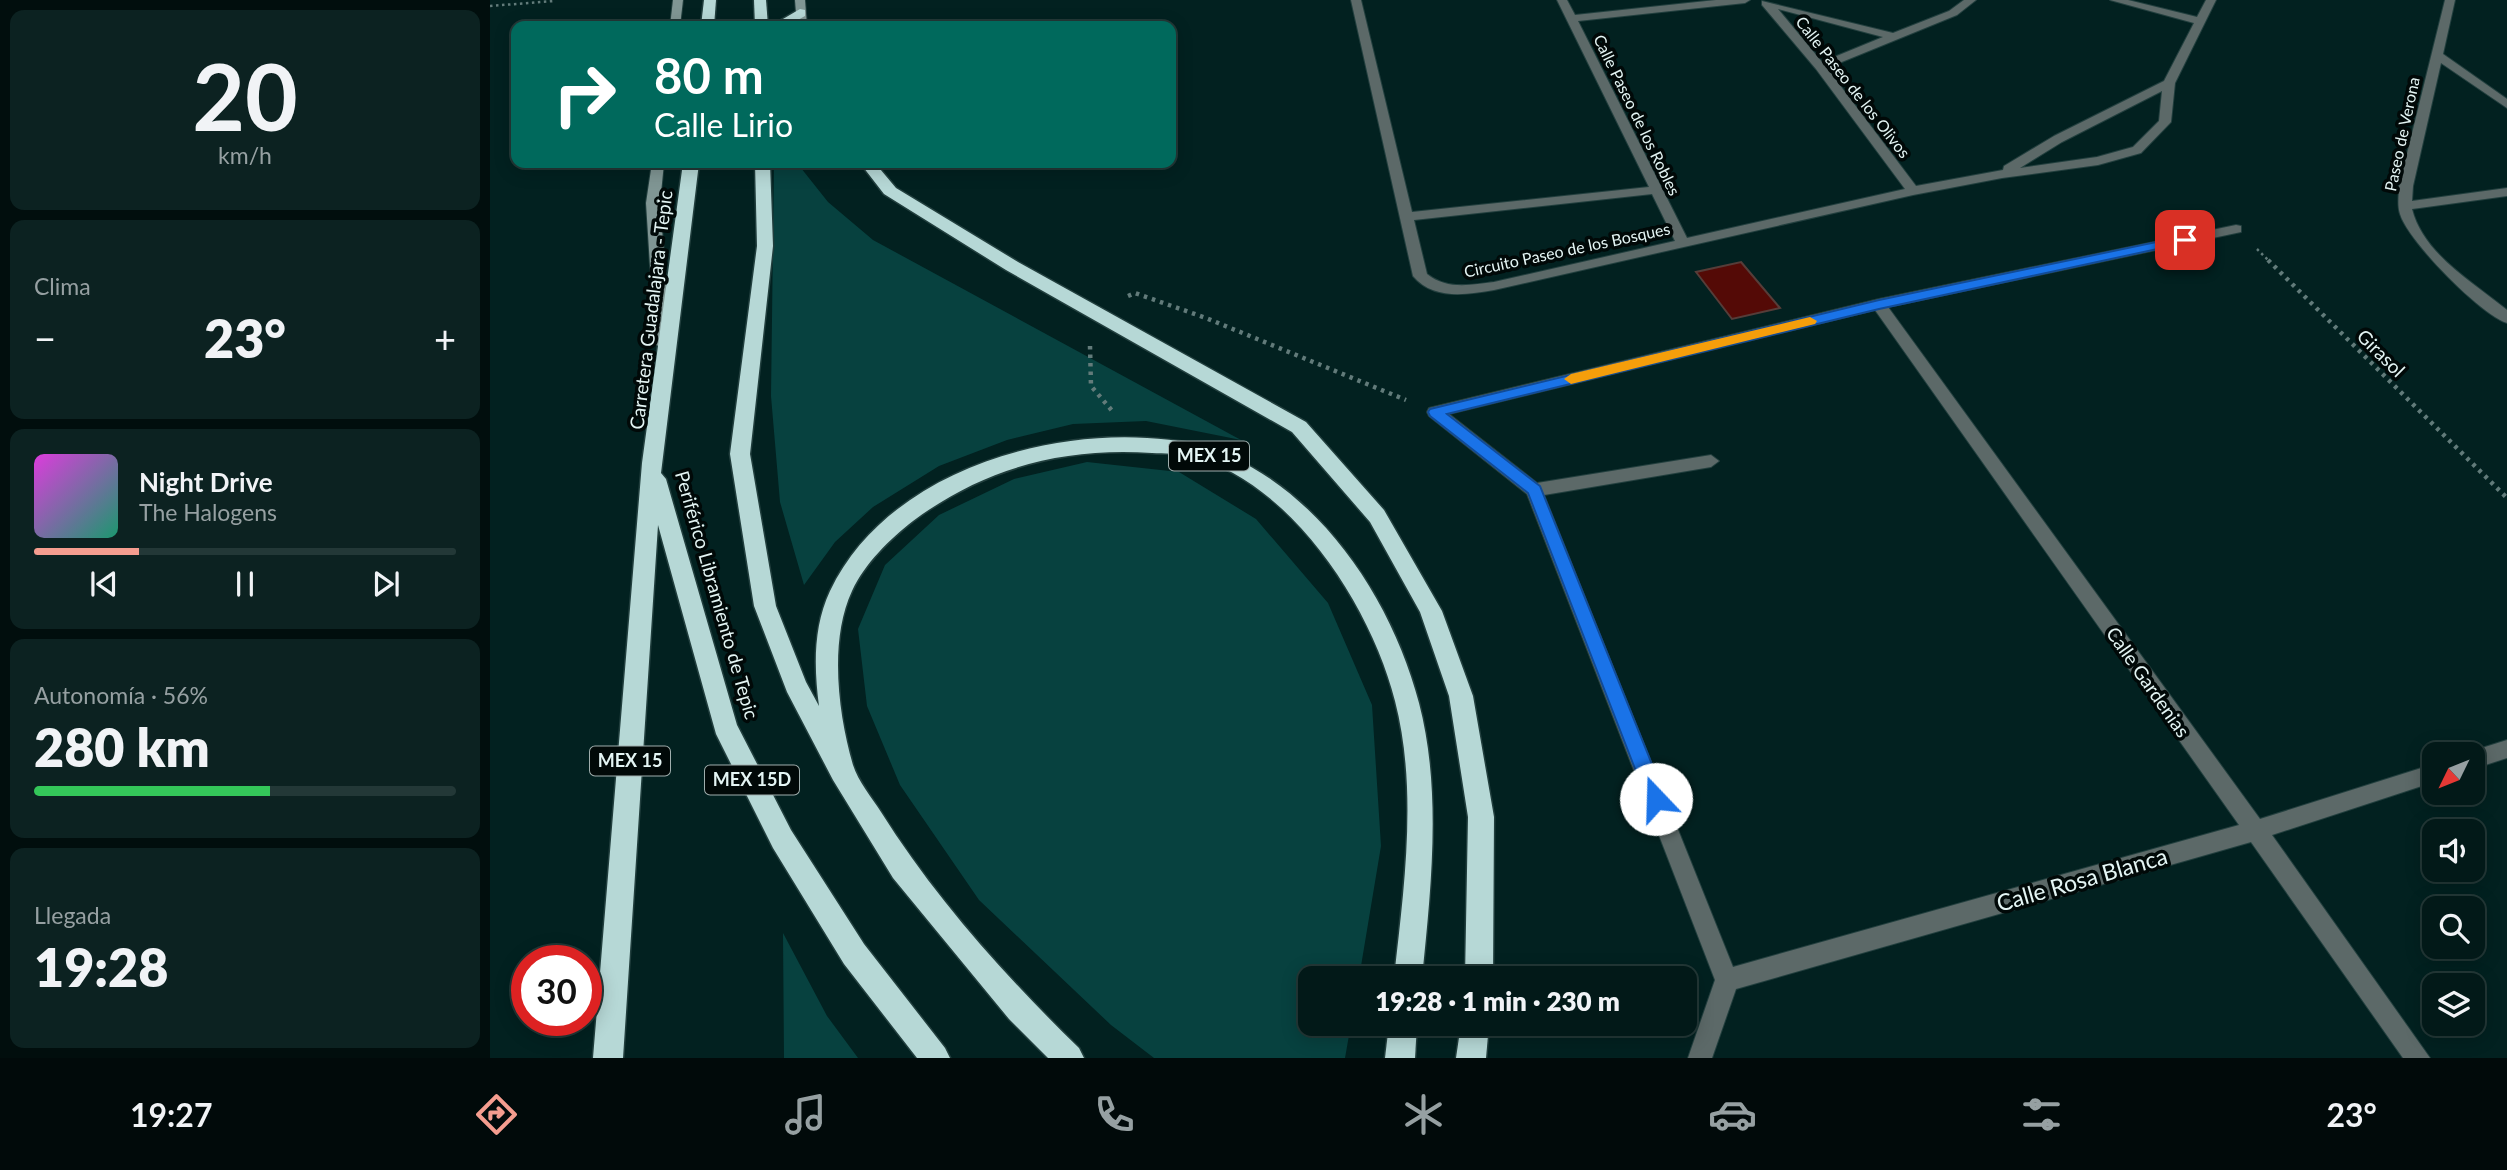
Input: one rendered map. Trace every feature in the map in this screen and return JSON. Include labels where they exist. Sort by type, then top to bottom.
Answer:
[{"type":"highway","points":[[708,21],[710,0]]},
{"type":"highway","points":[[760,0],[762,21]]},
{"type":"highway","name":"Carretera Guadalajara - Tepic","points":[[652,463],[690,168]]},
{"type":"highway","points":[[762,168],[765,246],[740,454],[765,606],[795,685],[842,772],[902,869],[1019,1009],[1069,1058]]},
{"type":"highway","points":[[871,168],[890,191],[1012,266],[1299,427],[1377,516],[1431,611],[1461,696],[1481,817],[1479,966]]},
{"type":"highway","name":"MEX 15","points":[[842,772],[827,680],[831,620],[841,592],[858,559],[883,534],[925,499],[998,463],[1039,452],[1095,443],[1139,444],[1193,450],[1235,467],[1275,492],[1308,523],[1338,557],[1378,622],[1409,701],[1420,794],[1416,899],[1409,966]]},
{"type":"highway","name":"MEX 15","points":[[608,1058],[652,463]]},
{"type":"highway","name":"Periférico Libramiento de Tepic","points":[[652,463],[725,727],[782,839],[839,931],[934,1058]]},
{"type":"highway","points":[[1400,1058],[1402,1036]]},
{"type":"highway","points":[[1471,1058],[1474,1036]]},
{"type":"main road","points":[[676,21],[678,0]]},
{"type":"main road","points":[[657,168],[653,203],[664,369]]},
{"type":"street","name":"Circuito Paseo de los Bosques","points":[[1356,0],[1420,276],[1435,288],[1461,291],[1494,286],[1913,191],[2002,174],[2098,161],[2137,150],[2165,122],[2169,83],[2211,0]]},
{"type":"street","name":"Calle Paseo de los Robles","points":[[1562,0],[1683,243]]},
{"type":"street","points":[[1571,19],[1745,0]]},
{"type":"street","points":[[1820,67],[1953,13],[1971,0]]},
{"type":"street","points":[[2115,0],[2201,21]]},
{"type":"street","name":"Paseo de Verona","points":[[2450,0],[2406,186],[2405,206],[2415,234],[2445,266],[2507,318]]},
{"type":"street","points":[[1761,1],[1894,37]]},
{"type":"street","name":"Calle Paseo de los Olivos","points":[[1761,1],[1820,67],[1913,191]]},
{"type":"street","points":[[2437,55],[2507,104]]},
{"type":"street","name":"Circuito Paseo de los Bosques","points":[[2002,174],[2058,139],[2169,83]]},
{"type":"street","points":[[1405,217],[1656,190]]},
{"type":"street","points":[[2405,206],[2507,192]]},
{"type":"street","points":[[1435,412],[1879,304],[2236,229]]},
{"type":"street","name":"Calle Gardenias","points":[[1879,304],[2418,1058]]},
{"type":"street","points":[[1435,412],[1534,490],[1727,980],[1700,1058]]},
{"type":"street","points":[[1534,490],[1711,461]]},
{"type":"street","points":[[2485,756],[2507,749]]},
{"type":"street","name":"Calle Rosa Blanca","points":[[1727,980],[2254,831],[2422,777]]},
{"type":"path","points":[[490,6],[554,1]]},
{"type":"path","name":"Girasol","points":[[2236,229],[2507,498]]},
{"type":"path","points":[[1139,444],[1091,386],[1089,308],[1135,293],[1206,318],[1435,412]]},
{"type":"shaded area","points":[[774,168],[801,168],[828,202],[873,240],[1241,440],[1146,421],[1073,424],[1007,440],[939,466],[873,507],[835,542],[804,585],[780,502],[771,396]]},
{"type":"shaded area","points":[[1087,462],[1179,472],[1256,519],[1328,603],[1372,705],[1381,846],[1361,966],[1298,966],[1298,1036],[1349,1036],[1345,1058],[1154,1058],[1111,1025],[979,900],[900,785],[867,706],[858,629],[885,565],[939,515],[1014,479]]},
{"type":"shaded area","points":[[783,933],[827,1016],[858,1058],[784,1058]]},
{"type":"building","points":[[1741,262],[1780,308],[1732,319],[1696,272]]},
{"type":"slow traffic","points":[[1571,379],[1810,321]]},
{"type":"route","points":[[1656,799],[1534,490],[1435,412],[1879,304],[2185,240]]}]
